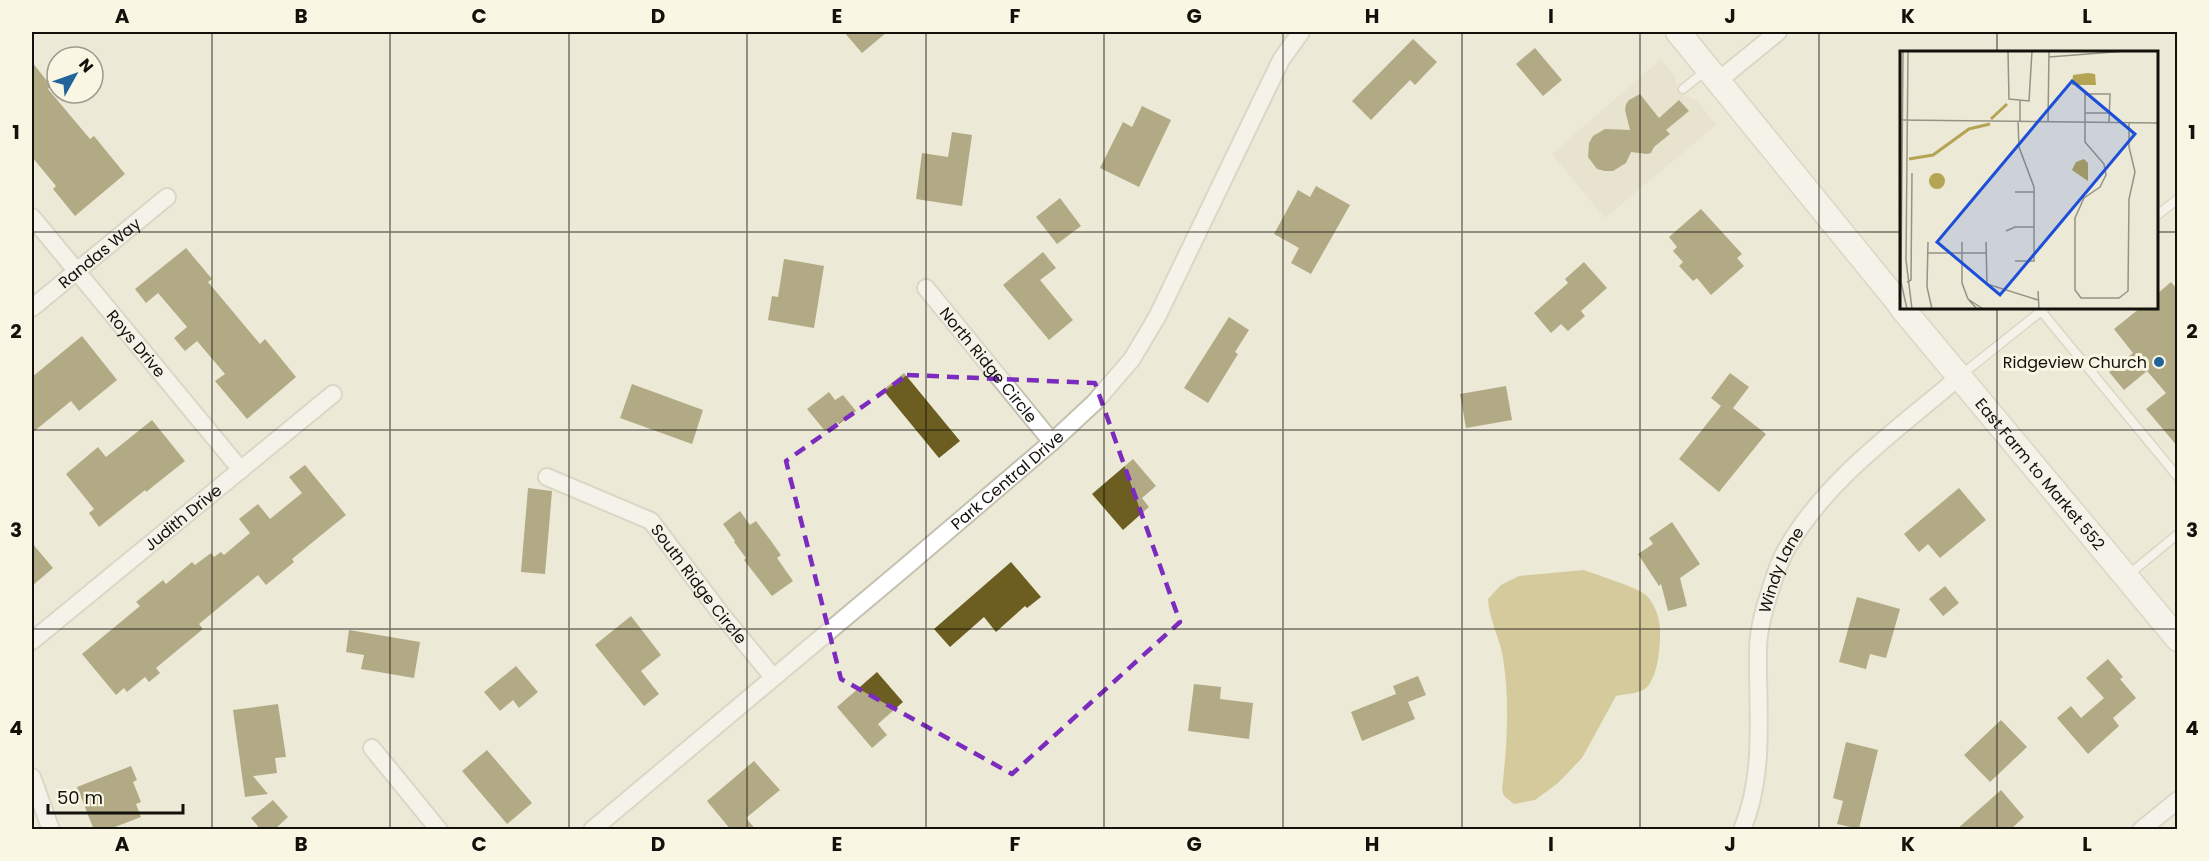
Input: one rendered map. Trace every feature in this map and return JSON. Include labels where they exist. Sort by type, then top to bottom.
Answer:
[{"type":"main road","name":"East Farm to Market 552","points":[[1678,32],[1900,305]]},
{"type":"main road","name":"East Farm to Market 552","points":[[1904,309],[2178,639]]},
{"type":"street","name":"Park Central Drive","points":[[592,830],[1052,442],[1095,402],[1131,359],[1157,317],[1281,60],[1301,32]]},
{"type":"street","points":[[1713,75],[1778,32]]},
{"type":"street","name":"Randas Way","points":[[32,308],[167,197]]},
{"type":"street","name":"Roys Drive","points":[[32,218],[241,470]]},
{"type":"street","name":"North Ridge Circle","points":[[926,288],[1052,442]]},
{"type":"street","name":"Windy Lane","points":[[1742,830],[1749,813],[1758,775],[1758,648],[1765,606],[1781,560],[1810,512],[1850,470],[1959,378]]},
{"type":"street","name":"Judith Drive","points":[[32,642],[333,394]]},
{"type":"street","name":"South Ridge Circle","points":[[547,477],[651,521],[721,614],[773,677]]},
{"type":"street","points":[[372,748],[439,830]]},
{"type":"street","points":[[32,777],[51,830]]},
{"type":"street","points":[[2141,830],[2178,800]]},
{"type":"lane","points":[[1683,89],[1713,75]]},
{"type":"lane","points":[[2158,215],[2178,199]]},
{"type":"lane","points":[[1959,378],[2043,309],[2178,477]]},
{"type":"lane","points":[[2125,578],[2178,534]]},
{"type":"highlighted area","points":[[907,375],[1095,383],[1180,622],[1012,774],[841,679],[786,461]]},
{"type":"shaded area","points":[[1661,59],[1675,76],[1677,87],[1683,95],[1696,100],[1716,125],[1605,218],[1552,154]]},
{"type":"shaded area","points":[[1584,570],[1635,589],[1647,596],[1658,615],[1660,628],[1656,669],[1653,678],[1643,690],[1616,696],[1582,758],[1558,783],[1535,800],[1514,804],[1504,796],[1502,790],[1507,708],[1505,675],[1502,651],[1490,614],[1488,599],[1501,585],[1519,576]]},
{"type":"building","points":[[844,32],[887,32],[862,53]]},
{"type":"building","points":[[1413,39],[1437,62],[1415,85],[1410,80],[1371,120],[1352,101]]},
{"type":"building","points":[[1535,48],[1562,80],[1543,96],[1516,64]]},
{"type":"building","points":[[32,62],[45,78],[45,105],[61,105],[90,139],[94,136],[125,174],[75,216],[53,189],[56,186],[32,157]]},
{"type":"building","points":[[1640,94],[1659,118],[1679,100],[1689,111],[1666,130],[1670,134],[1654,147],[1651,153],[1631,152],[1626,163],[1613,171],[1597,169],[1588,157],[1589,143],[1593,136],[1605,129],[1630,130],[1625,110],[1626,104]]},
{"type":"building","points":[[1142,106],[1171,120],[1139,187],[1100,168],[1123,122],[1132,127]]},
{"type":"building","points":[[952,132],[972,135],[962,206],[916,199],[922,153],[948,157]]},
{"type":"building","points":[[1316,186],[1350,205],[1311,274],[1291,263],[1299,248],[1274,234],[1298,190],[1310,197]]},
{"type":"building","points":[[1060,198],[1081,226],[1057,244],[1036,217]]},
{"type":"building","points":[[1701,209],[1742,254],[1737,258],[1744,266],[1711,295],[1697,278],[1693,281],[1679,266],[1683,262],[1673,251],[1677,247],[1669,237]]},
{"type":"building","points":[[186,248],[212,279],[208,282],[260,344],[265,339],[296,377],[247,419],[215,381],[225,374],[197,341],[185,351],[174,338],[187,327],[158,293],[146,303],[135,289]]},
{"type":"building","points":[[1043,252],[1056,268],[1040,280],[1073,320],[1049,340],[1003,285]]},
{"type":"building","points":[[784,259],[824,266],[814,328],[768,320],[772,296],[778,297]]},
{"type":"building","points":[[1584,262],[1607,288],[1581,311],[1585,316],[1568,331],[1561,324],[1551,333],[1534,313],[1568,283],[1565,279]]},
{"type":"building","name":"Ridgeview Church","points":[[2171,282],[2178,290],[2178,447],[2146,409],[2166,393],[2147,371],[2124,390],[2109,372],[2133,353],[2114,329],[2139,309],[2158,309],[2158,293]]},
{"type":"building","points":[[1229,317],[1249,330],[1235,352],[1238,354],[1208,403],[1184,388]]},
{"type":"building","points":[[82,336],[117,380],[79,411],[71,401],[32,433],[32,377]]},
{"type":"building","points":[[904,373],[960,441],[939,458],[883,390]]},
{"type":"building","points":[[1730,373],[1749,387],[1733,408],[1766,434],[1719,492],[1679,459],[1721,406],[1711,398]]},
{"type":"building","points":[[632,384],[703,410],[692,444],[620,418]]},
{"type":"building","points":[[1506,386],[1512,420],[1466,428],[1460,394]]},
{"type":"building","points":[[829,392],[835,400],[843,395],[856,411],[825,431],[807,409]]},
{"type":"building","points":[[152,420],[185,461],[99,527],[89,513],[94,509],[66,474],[98,447],[106,457]]},
{"type":"building","points":[[1133,459],[1156,486],[1142,498],[1149,507],[1123,530],[1092,494]]},
{"type":"building","points":[[305,465],[346,515],[292,559],[294,562],[266,585],[258,575],[199,624],[203,629],[156,668],[160,673],[149,682],[145,677],[127,692],[124,688],[116,695],[82,654],[140,606],[136,602],[163,580],[166,584],[192,562],[195,565],[211,553],[214,557],[221,552],[224,555],[250,533],[239,519],[258,504],[270,519],[302,493],[289,477]]},
{"type":"building","points":[[528,488],[552,491],[545,574],[521,572]]},
{"type":"building","points":[[1959,488],[1986,520],[1940,558],[1928,544],[1919,552],[1904,534]]},
{"type":"building","points":[[740,511],[750,525],[756,521],[781,555],[777,558],[793,581],[772,596],[744,560],[746,558],[723,524]]},
{"type":"building","points":[[1672,522],[1700,564],[1680,578],[1687,606],[1668,611],[1661,584],[1659,586],[1638,554],[1653,544],[1649,538]]},
{"type":"building","points":[[32,543],[53,568],[32,586]]},
{"type":"building","points":[[1011,562],[1041,597],[1027,608],[1025,606],[996,632],[984,617],[950,647],[934,629]]},
{"type":"building","points":[[1945,586],[1959,603],[1943,616],[1929,599]]},
{"type":"building","points":[[1857,597],[1900,609],[1886,658],[1870,654],[1866,669],[1839,662]]},
{"type":"building","points":[[631,616],[661,655],[641,671],[659,694],[644,706],[595,645]]},
{"type":"building","points":[[349,630],[420,642],[414,678],[361,669],[364,655],[346,652]]},
{"type":"building","points":[[2108,659],[2123,677],[2120,679],[2136,698],[2113,718],[2119,726],[2088,754],[2057,718],[2071,706],[2081,718],[2104,698],[2086,678]]},
{"type":"building","points":[[516,666],[538,692],[519,708],[513,700],[500,711],[484,692]]},
{"type":"building","points":[[877,672],[903,702],[878,724],[887,735],[872,748],[837,707]]},
{"type":"building","points":[[1418,676],[1426,695],[1408,702],[1415,719],[1362,741],[1351,712],[1396,694],[1393,686]]},
{"type":"building","points":[[1194,684],[1221,687],[1220,699],[1253,703],[1249,739],[1188,731]]},
{"type":"building","points":[[278,704],[286,757],[275,758],[277,773],[253,776],[268,794],[245,797],[233,710]]},
{"type":"building","points":[[2001,720],[2027,747],[1990,782],[1964,755]]},
{"type":"building","points":[[1846,742],[1878,750],[1859,829],[1837,824],[1843,801],[1833,798]]},
{"type":"building","points":[[487,750],[532,803],[507,824],[462,771]]},
{"type":"building","points":[[754,761],[780,790],[746,818],[756,830],[731,830],[707,801]]},
{"type":"building","points":[[131,766],[137,780],[133,782],[141,802],[136,804],[141,817],[107,830],[94,830],[77,787]]},
{"type":"building","points":[[2001,790],[2024,817],[2010,830],[1956,830]]},
{"type":"building","points":[[273,800],[288,817],[274,830],[261,830],[251,818]]},
{"type":"place","name":"Ridgeview Church","points":[[2159,362]]}]
